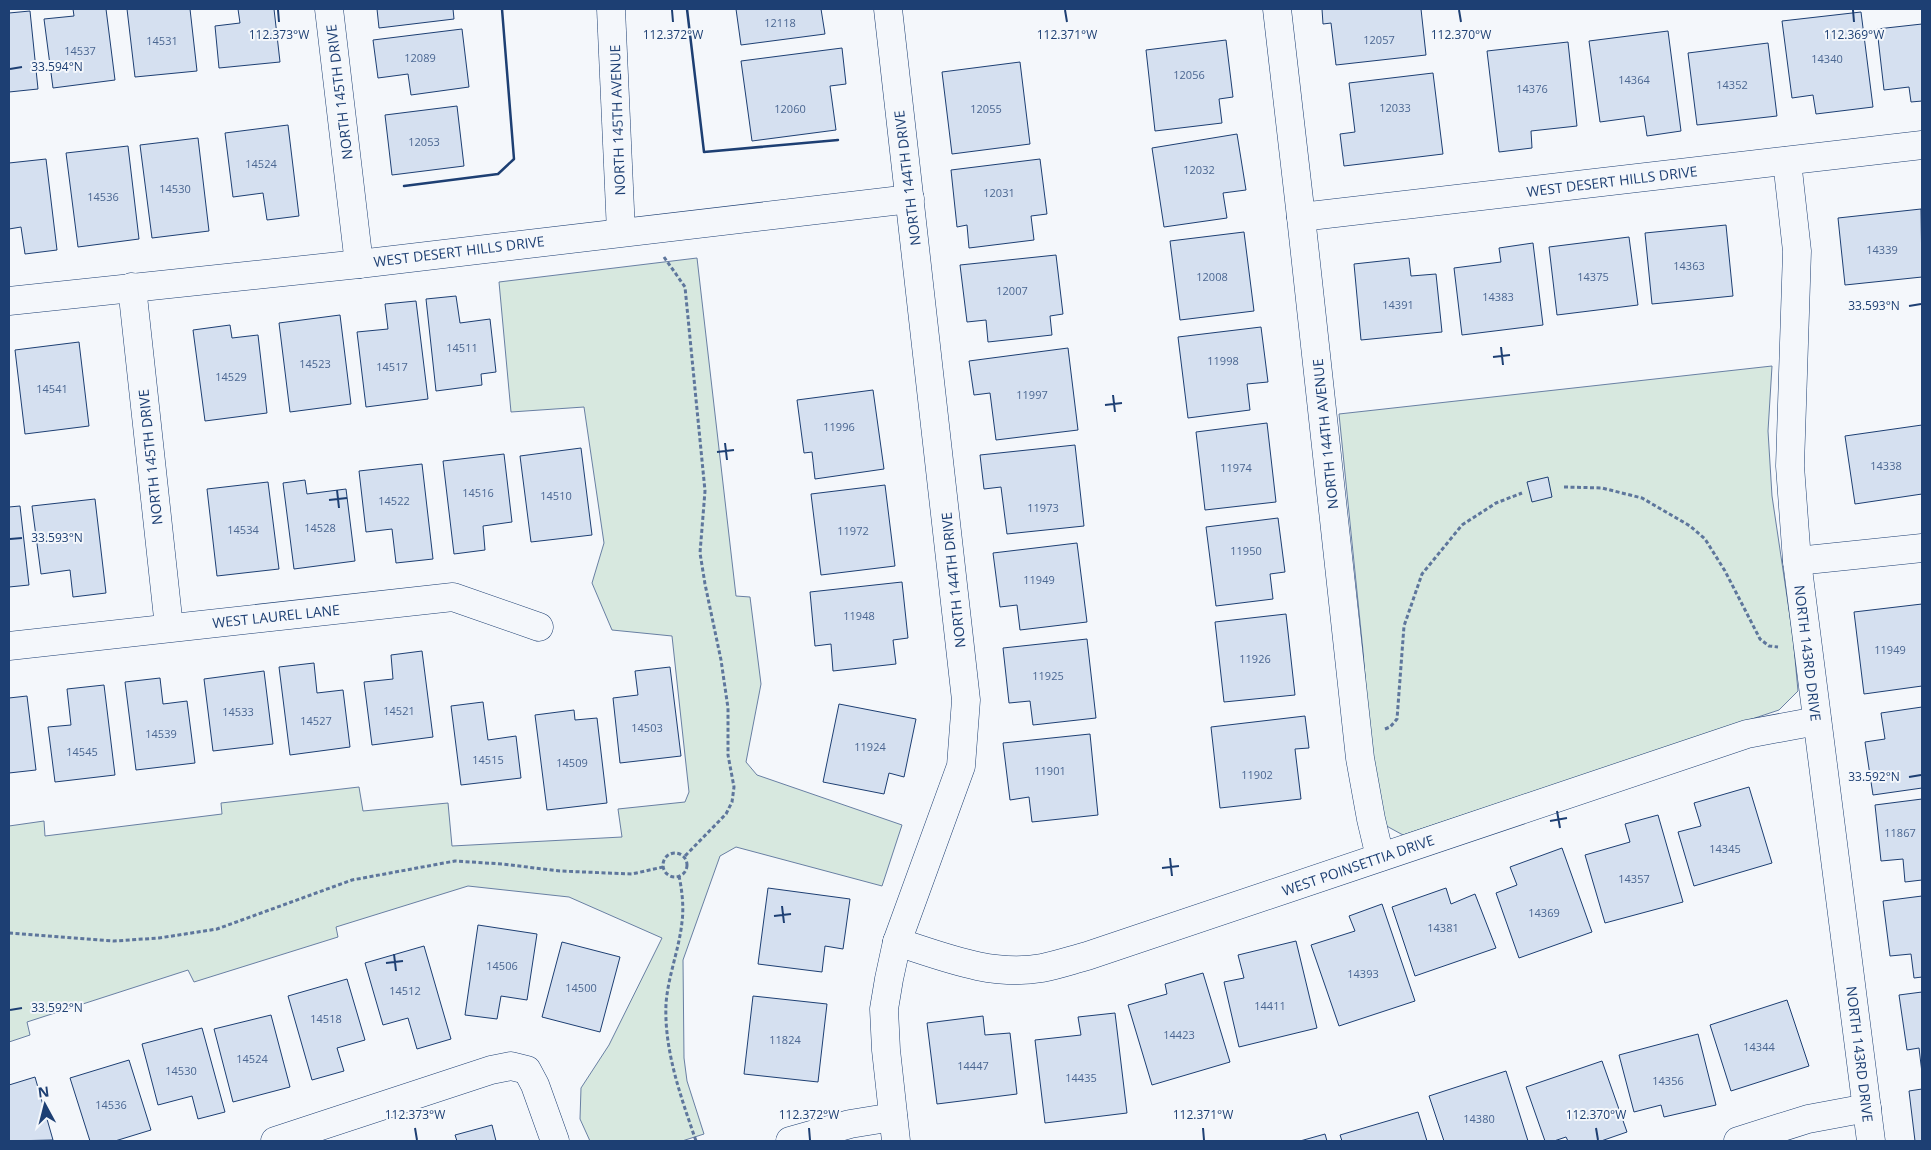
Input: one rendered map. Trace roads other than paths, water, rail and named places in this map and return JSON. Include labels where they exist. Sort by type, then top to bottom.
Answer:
[{"type":"street","name":"NORTH 145TH DRIVE","points":[[329,9],[359,264]]},
{"type":"street","name":"NORTH 145TH AVENUE","points":[[612,9],[621,232]]},
{"type":"street","name":"NORTH 144TH DRIVE","points":[[888,9],[966,700],[961,766],[897,942],[884,1009],[895,1129]]},
{"type":"street","name":"NORTH 144TH AVENUE","points":[[1277,9],[1302,217],[1360,758],[1380,857]]},
{"type":"street","name":"WEST DESERT HILLS DRIVE","points":[[1302,217],[1922,145]]},
{"type":"street","name":"NORTH 143RD DRIVE","points":[[1787,161],[1797,251],[1790,466],[1797,561],[1871,1141]]},
{"type":"street","name":"WEST DESERT HILLS DRIVE","points":[[9,301],[359,264],[910,198]]},
{"type":"street","name":"NORTH 145TH DRIVE","points":[[132,287],[169,627]]},
{"type":"street","points":[[1797,561],[1922,548]]},
{"type":"street","name":"WEST LAUREL LANE","points":[[9,646],[454,597],[540,627]]},
{"type":"street","name":"WEST POINSETTIA DRIVE","points":[[897,942],[967,965],[1006,970],[1042,968],[1087,956],[1747,734],[1816,720]]},
{"type":"street","points":[[275,1141],[491,1070],[511,1066],[526,1070],[535,1085],[555,1141]]},
{"type":"street","points":[[1738,1141],[1808,1119],[1867,1108]]},
{"type":"street","points":[[790,1141],[850,1124],[895,1129]]}]
